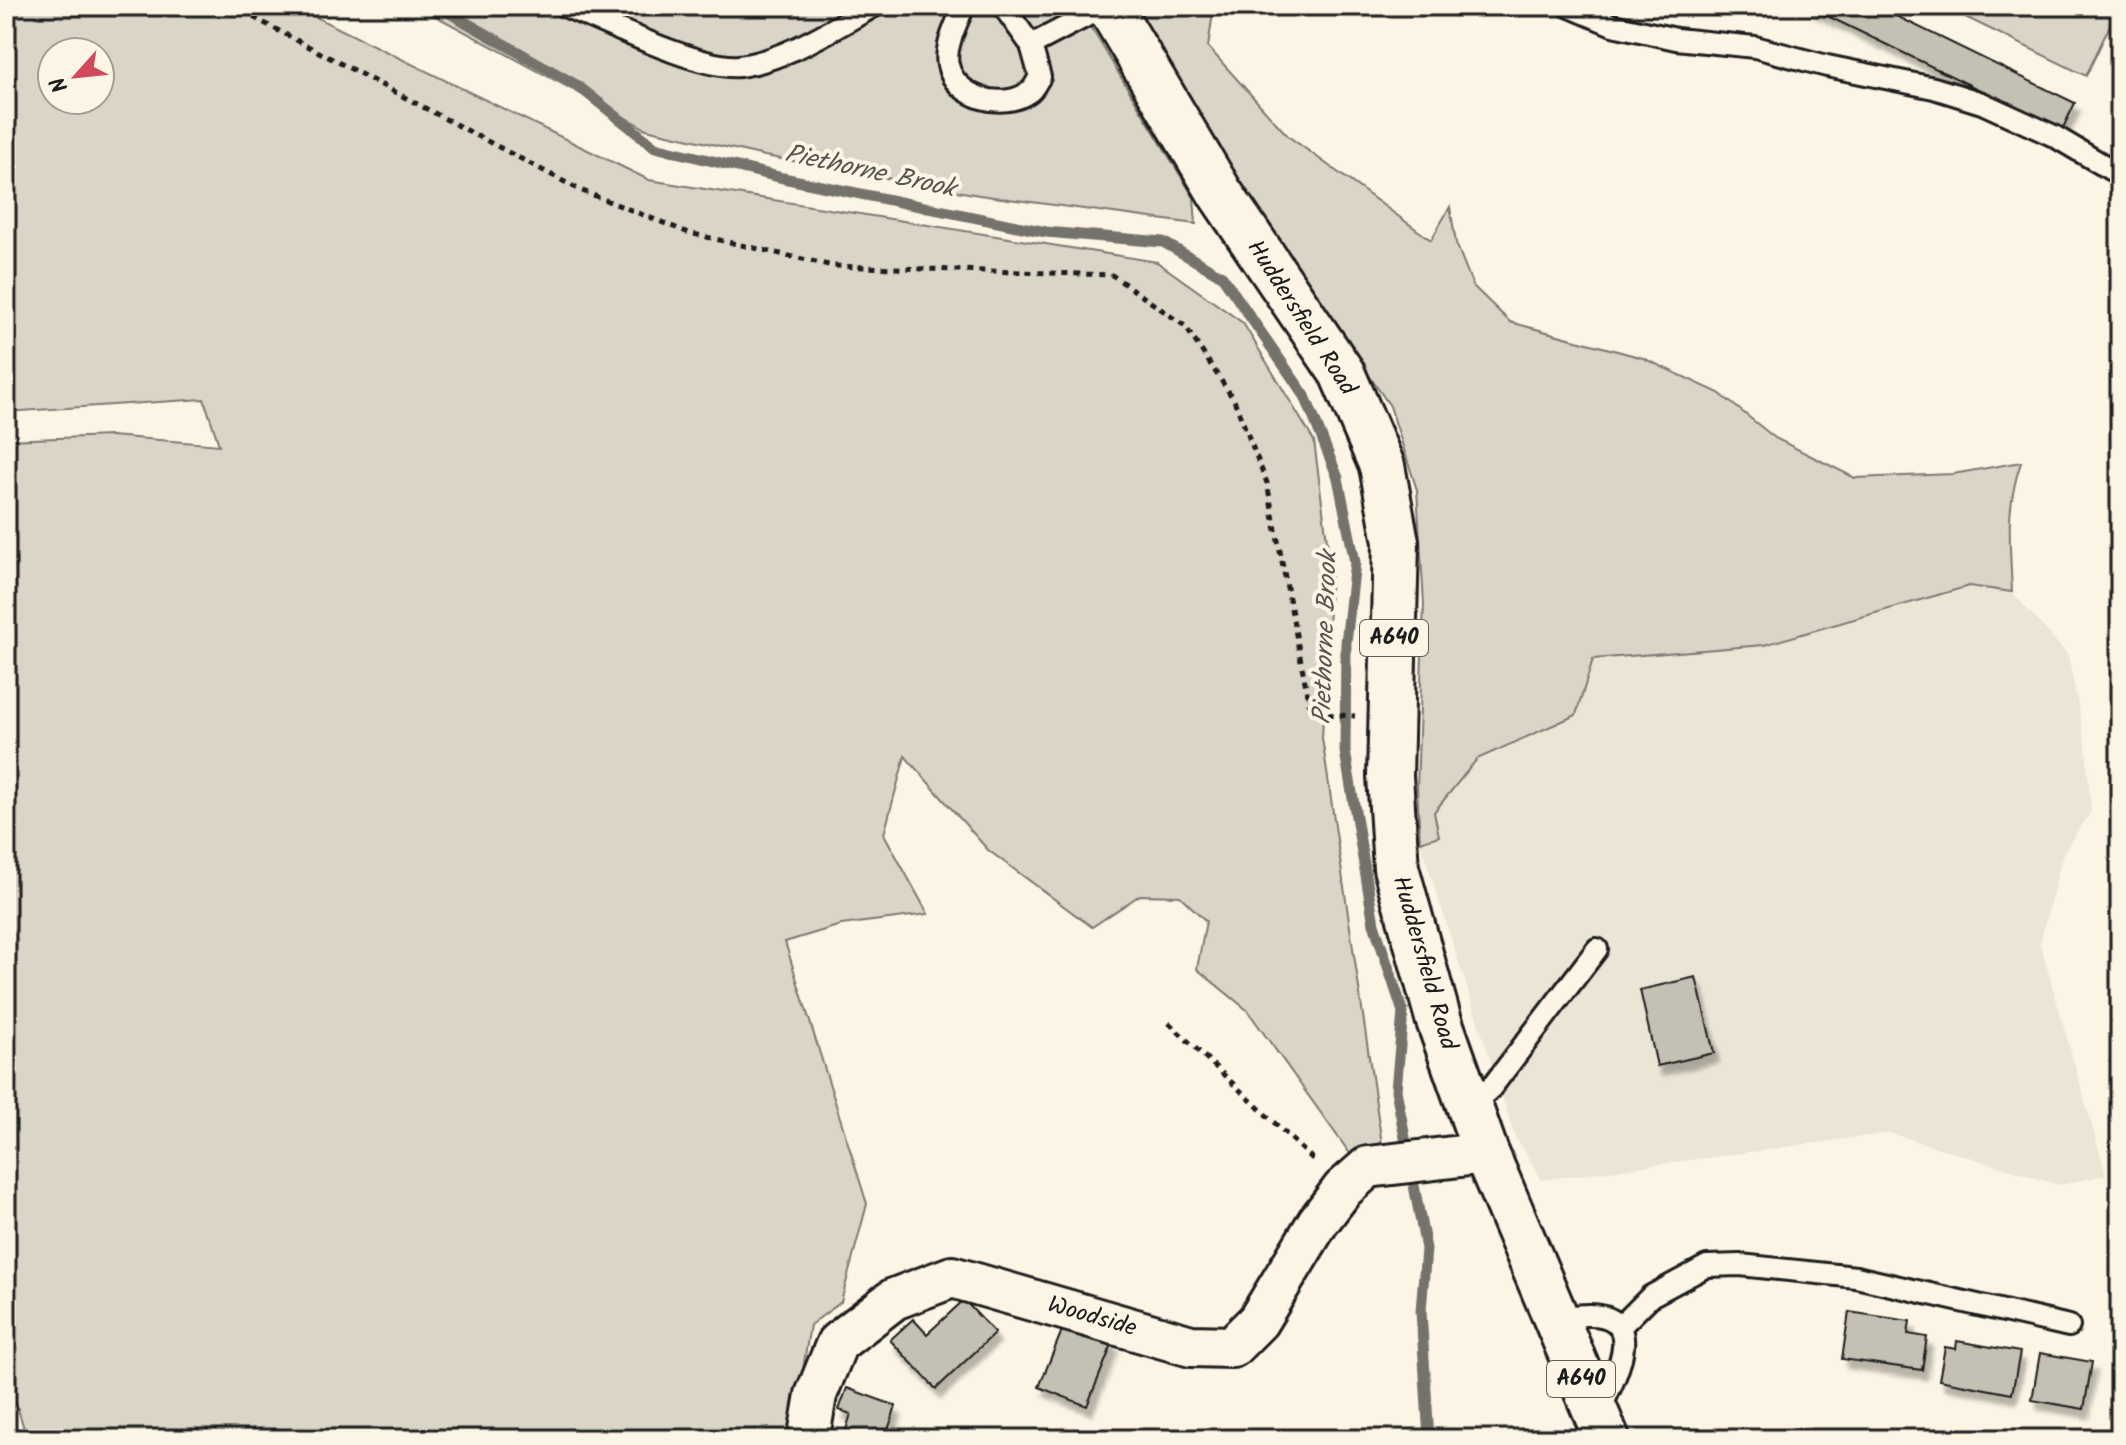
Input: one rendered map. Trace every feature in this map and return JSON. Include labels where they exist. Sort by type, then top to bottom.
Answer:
[{"type":"main road","name":"Huddersfield Road","points":[[1107,6],[1220,193],[1342,373],[1382,466],[1396,542],[1390,776],[1396,868],[1438,1018],[1469,1107],[1469,1155],[1555,1319],[1602,1427]]},
{"type":"street","points":[[1355,1178],[1469,1155]]},
{"type":"street","name":"Woodside","points":[[810,1430],[816,1395],[837,1343],[894,1299],[952,1277],[1191,1346],[1232,1347],[1258,1321],[1318,1222],[1355,1178]]},
{"type":"lane","points":[[564,6],[703,63],[737,66],[769,59],[874,6]]},
{"type":"lane","points":[[964,6],[954,29],[947,62],[953,81],[969,94],[990,100],[1018,98],[1031,91],[1040,77],[1031,45],[1003,6]]},
{"type":"lane","points":[[1031,45],[1107,6]]},
{"type":"lane","points":[[1568,6],[1613,25],[1676,39],[1755,47],[1827,66],[1934,88],[1982,103],[2018,119],[2054,136],[2120,175]]},
{"type":"lane","points":[[1469,1107],[1491,1088],[1597,949]]},
{"type":"lane","points":[[1620,1327],[1651,1296],[1707,1266],[1740,1265],[1856,1277],[2069,1326]]},
{"type":"lane","points":[[1555,1319],[1587,1314],[1607,1317],[1620,1327],[1625,1343],[1602,1427]]},
{"type":"path","points":[[232,6],[580,190],[689,233],[833,266],[1112,275],[1185,326],[1234,400],[1267,483],[1309,703],[1320,714],[1363,716]]},
{"type":"path","points":[[1169,1023],[1297,1142],[1355,1178]]},
{"type":"path","points":[[6,1429],[9,1439]]},
{"type":"shaded area","points":[[6,6],[293,6],[649,180],[1157,262],[1243,323],[1314,441],[1331,571],[1322,738],[1383,1151],[1351,1155],[1247,1010],[1197,969],[1206,921],[1180,896],[1140,895],[1092,927],[988,850],[905,756],[884,834],[928,914],[841,925],[785,942],[867,1204],[841,1302],[810,1325],[792,1439],[27,1439],[6,1369],[6,440],[111,436],[219,445],[204,399],[6,412]]},
{"type":"shaded area","points":[[417,6],[1078,6],[1194,198],[1196,224],[979,195],[765,156],[646,129]]},
{"type":"shaded area","points":[[1129,6],[1214,6],[1208,47],[1288,136],[1431,240],[1450,207],[1456,243],[1473,286],[1510,322],[1643,358],[1719,393],[1775,438],[1855,478],[1953,474],[2021,462],[2011,511],[2012,592],[1969,586],[1764,645],[1593,659],[1576,715],[1477,759],[1434,812],[1439,836],[1420,842],[1417,787],[1424,604],[1417,490],[1390,406],[1220,160]]},
{"type":"shaded area","points":[[1943,6],[2119,6],[2086,76]]},
{"type":"shaded area","points":[[1969,586],[2012,592],[2068,655],[2086,745],[2091,812],[2063,853],[2040,943],[2106,1175],[2059,1185],[1890,1133],[1542,1180],[1515,1137],[1420,842],[1439,836],[1434,812],[1477,759],[1576,715],[1593,659],[1764,645]]},
{"type":"building","points":[[1807,6],[1876,6],[2075,103],[2062,130]]},
{"type":"building","points":[[1696,977],[1714,1053],[1657,1066],[1640,990]]},
{"type":"building","points":[[964,1300],[995,1333],[936,1389],[890,1340],[913,1319],[927,1334]]},
{"type":"building","points":[[1849,1312],[1910,1321],[1908,1334],[1927,1337],[1922,1370],[1842,1359]]},
{"type":"building","points":[[1065,1323],[1113,1342],[1087,1406],[1039,1387]]},
{"type":"building","points":[[1957,1341],[2020,1352],[2012,1394],[1939,1380],[1945,1347],[1956,1349]]},
{"type":"building","points":[[2040,1353],[2092,1362],[2084,1409],[2032,1400]]},
{"type":"building","points":[[847,1388],[896,1406],[885,1439],[843,1439],[851,1414],[839,1410]]},
{"type":"waterway","name":"Piethorne Brook","points":[[437,6],[578,86],[655,147],[783,178],[1046,232],[1163,242],[1222,276],[1305,396],[1338,478],[1355,562],[1346,643],[1345,751],[1374,924],[1403,1012],[1396,1090],[1426,1249],[1421,1311],[1429,1439]]}]
